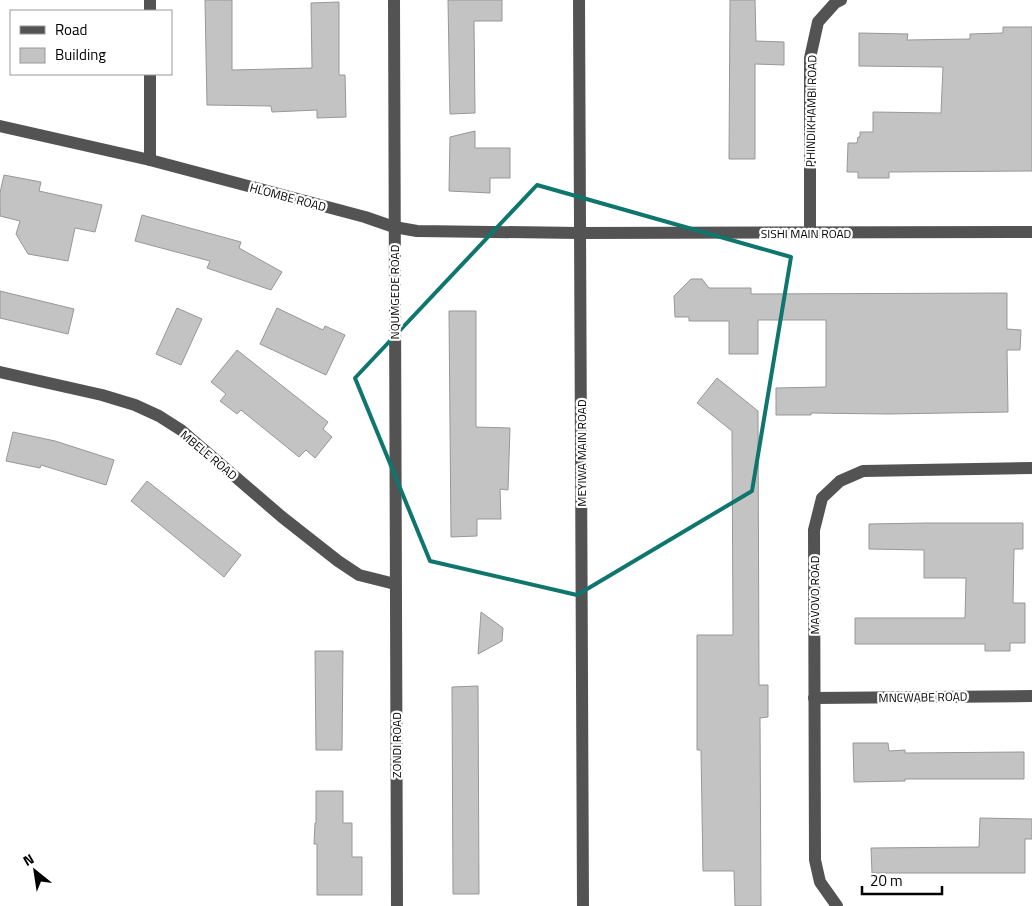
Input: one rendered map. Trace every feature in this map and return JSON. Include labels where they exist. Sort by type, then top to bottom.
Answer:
[{"type":"street","name":"NQUMGEDE ROAD","points":[[394,0],[395,584]]},
{"type":"street","name":"MEYIWA MAIN ROAD","points":[[579,0],[583,906]]},
{"type":"street","name":"PHINDIKHAMBI ROAD","points":[[810,233],[810,58],[818,22],[835,3],[841,0]]},
{"type":"street","points":[[150,75],[150,160]]},
{"type":"street","name":"HLOMBE ROAD","points":[[0,126],[150,160],[365,217],[394,227],[417,231],[580,233]]},
{"type":"street","name":"SISHI MAIN ROAD","points":[[580,233],[1032,232]]},
{"type":"street","name":"MBELE ROAD","points":[[0,372],[102,395],[135,405],[159,416],[180,430],[282,517],[338,561],[359,575],[395,584]]},
{"type":"street","name":"MAVOVO ROAD","points":[[837,906],[820,882],[815,860],[814,530],[822,498],[840,481],[863,471],[1032,468]]},
{"type":"street","name":"ZONDI ROAD","points":[[395,584],[397,906]]},
{"type":"street","name":"MNCWABE ROAD","points":[[814,698],[1032,696]]},
{"type":"highlighted area","points":[[537,185],[791,257],[752,491],[577,595],[430,561],[355,378]]},
{"type":"building","points":[[205,0],[232,0],[232,70],[312,68],[311,3],[339,2],[339,75],[345,75],[346,117],[317,118],[317,110],[272,112],[271,106],[207,105]]},
{"type":"building","points":[[448,0],[502,0],[502,21],[474,21],[475,113],[450,114]]},
{"type":"building","points":[[730,0],[755,0],[756,41],[784,42],[784,65],[755,64],[755,159],[729,159]]},
{"type":"building","points":[[1003,27],[1032,27],[1032,171],[889,172],[889,178],[858,178],[858,172],[847,172],[848,143],[857,143],[860,132],[873,132],[873,112],[941,113],[943,67],[859,66],[859,33],[908,34],[907,40],[970,39],[970,34],[1003,33]]},
{"type":"building","points":[[475,131],[475,148],[510,148],[510,178],[490,178],[490,193],[449,191],[450,137]]},
{"type":"building","points":[[4,175],[41,182],[39,191],[102,205],[95,232],[75,228],[68,261],[28,254],[16,234],[20,221],[0,216],[0,193]]},
{"type":"building","points":[[142,215],[241,242],[239,248],[282,272],[271,290],[207,268],[210,261],[135,241]]},
{"type":"building","points":[[691,279],[702,279],[709,288],[751,288],[751,294],[1007,293],[1007,329],[1021,330],[1020,350],[1007,350],[1008,412],[811,413],[811,415],[776,415],[776,388],[826,387],[826,320],[758,320],[758,354],[729,354],[729,321],[689,321],[689,317],[675,317],[674,296]]},
{"type":"building","points":[[0,291],[74,309],[68,334],[0,318]]},
{"type":"building","points":[[177,308],[202,319],[181,365],[156,354]]},
{"type":"building","points":[[277,308],[323,330],[325,326],[345,335],[326,375],[260,344]]},
{"type":"building","points":[[449,311],[476,311],[476,427],[510,428],[508,490],[500,489],[501,519],[477,519],[477,536],[451,537]]},
{"type":"building","points":[[237,350],[328,422],[323,429],[332,437],[315,458],[306,450],[299,457],[241,410],[237,414],[220,401],[226,394],[211,382]]},
{"type":"building","points":[[717,378],[758,411],[759,685],[768,685],[768,717],[760,718],[761,906],[735,906],[734,871],[703,871],[701,750],[697,750],[697,635],[733,635],[732,431],[697,403]]},
{"type":"building","points":[[13,432],[55,441],[114,460],[106,485],[41,465],[40,468],[6,461]]},
{"type":"building","points":[[147,481],[241,555],[224,577],[131,501]]},
{"type":"building","points":[[1023,523],[1023,549],[1014,549],[1013,603],[1025,603],[1025,643],[1010,643],[1010,651],[985,651],[985,644],[855,644],[855,618],[965,618],[966,578],[924,578],[924,550],[869,549],[869,524]]},
{"type":"building","points":[[481,612],[503,628],[502,641],[478,654]]},
{"type":"building","points":[[315,651],[343,651],[342,750],[316,750]]},
{"type":"building","points":[[478,686],[479,894],[453,894],[452,687]]},
{"type":"building","points":[[853,743],[888,743],[889,751],[905,750],[905,753],[1024,752],[1024,779],[905,779],[905,781],[854,782]]},
{"type":"building","points":[[316,791],[343,791],[343,823],[352,823],[352,857],[362,857],[362,895],[317,895],[317,844],[314,844]]},
{"type":"building","points":[[980,818],[1032,819],[1032,839],[1025,839],[1025,873],[872,873],[871,848],[979,847]]}]
